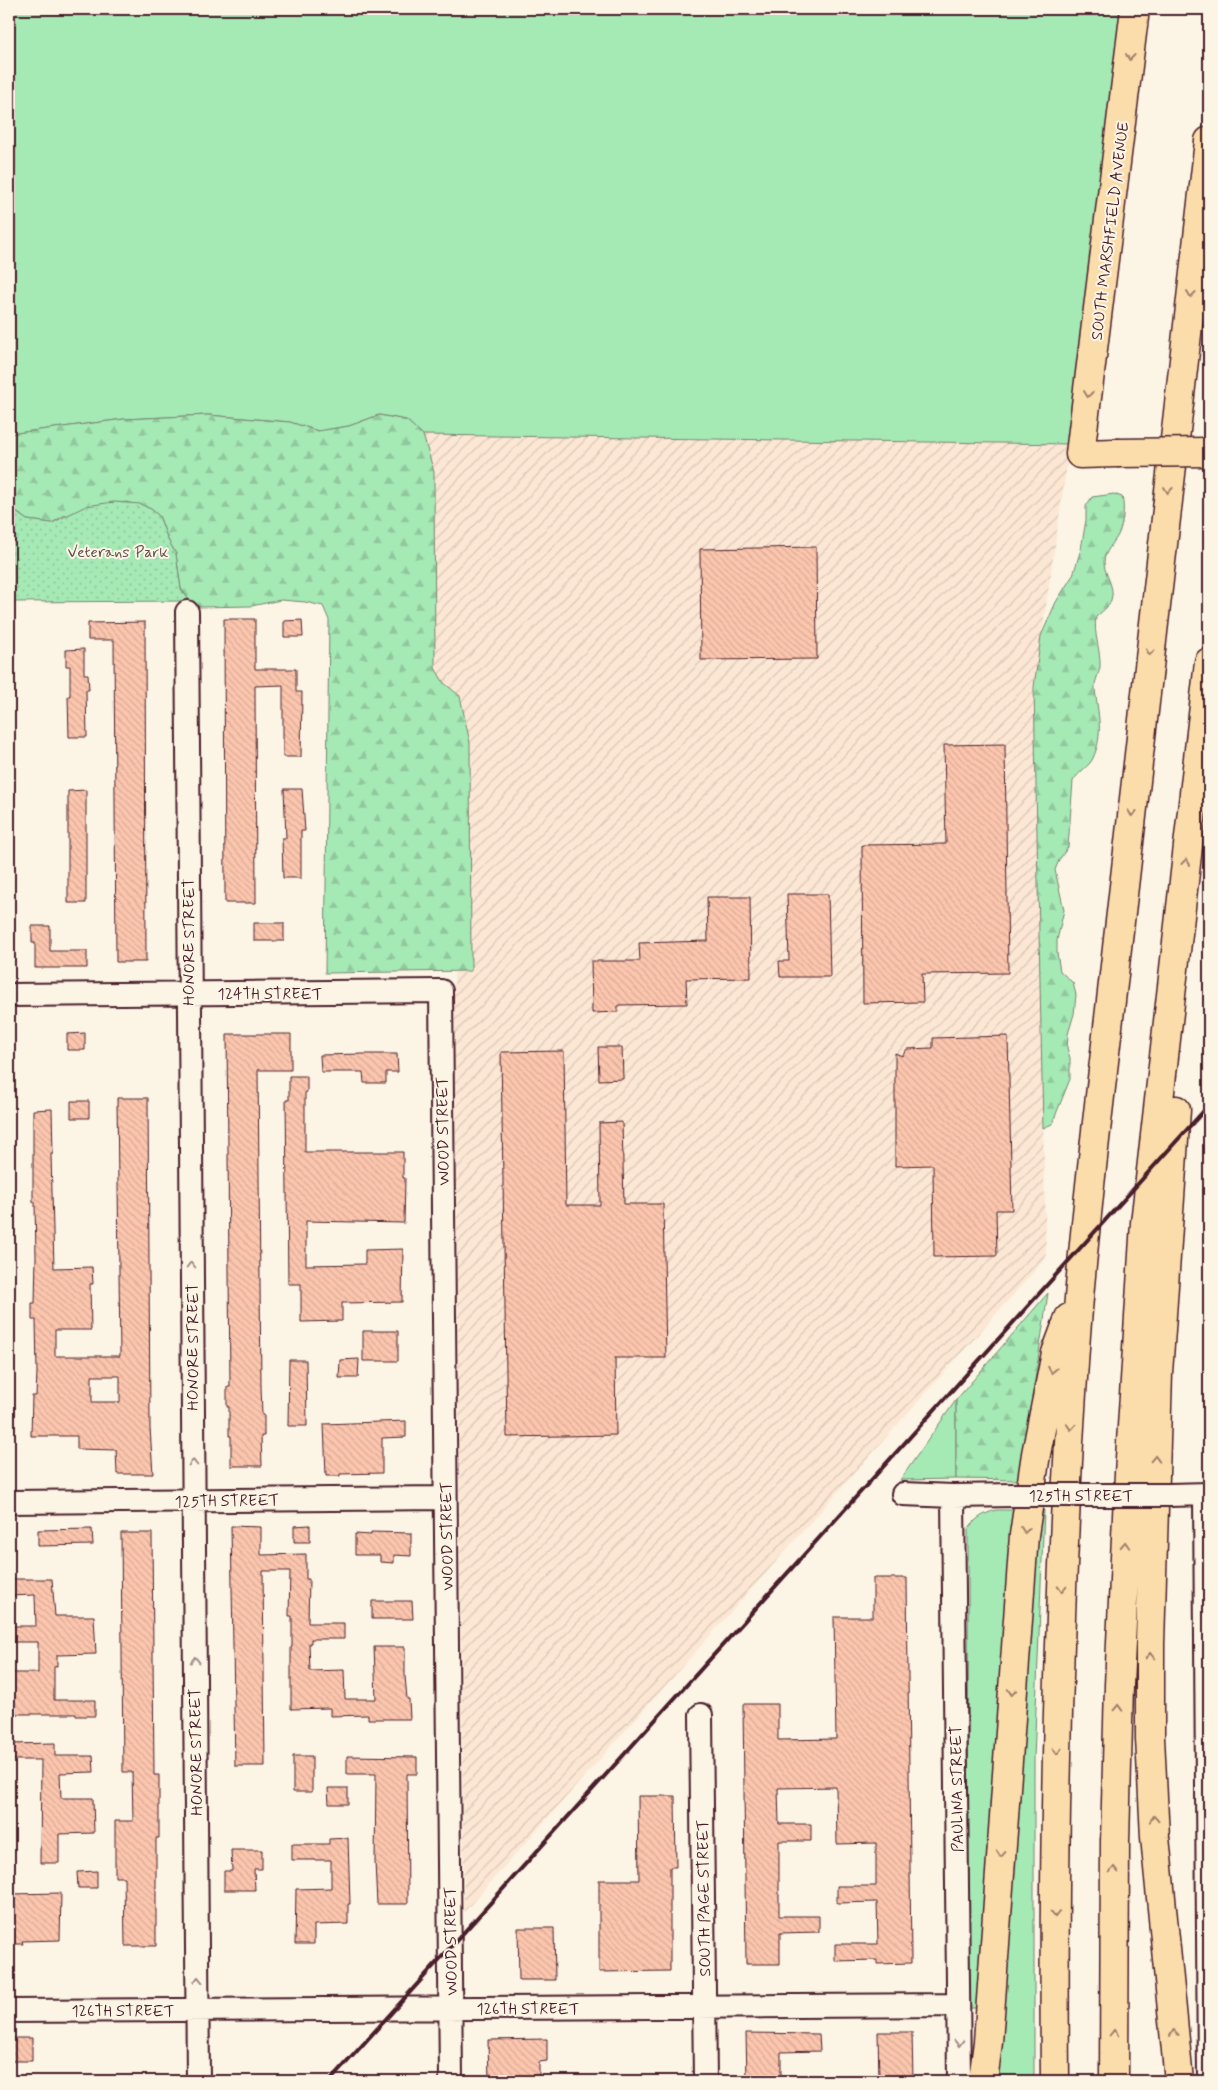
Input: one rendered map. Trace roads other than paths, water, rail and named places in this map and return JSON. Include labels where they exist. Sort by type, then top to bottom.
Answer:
[{"type":"main road","name":"SOUTH MARSHFIELD AVENUE","points":[[1135,9],[1080,454],[1209,452]]},
{"type":"main road","points":[[1056,2081],[1054,1848],[1058,1683],[1066,1509],[1080,1291],[1151,640],[1209,141]]},
{"type":"main road","points":[[1114,2081],[1115,1842],[1119,1685],[1129,1474],[1145,1223],[1209,662]]},
{"type":"main road","points":[[1179,2081],[1155,1837],[1150,1738],[1150,1644],[1158,1373],[1177,1083],[1180,910]]},
{"type":"main road","points":[[983,2081],[988,2042],[1024,1535],[1036,1454],[1056,1353],[1080,1291]]},
{"type":"street","name":"HONORE STREET","points":[[187,612],[198,2081]]},
{"type":"street","name":"124TH STREET","points":[[9,995],[441,991]]},
{"type":"street","name":"WOOD STREET","points":[[441,991],[451,2081]]},
{"type":"street","name":"125TH STREET","points":[[903,1494],[954,1496],[1207,1494]]},
{"type":"street","points":[[1207,1494],[1209,2081]]},
{"type":"street","name":"PAULINA STREET","points":[[954,1496],[959,2081]]},
{"type":"street","name":"125TH STREET","points":[[9,1502],[445,1498]]},
{"type":"street","name":"SOUTH PAGE STREET","points":[[701,1715],[705,2081]]},
{"type":"street","name":"126TH STREET","points":[[9,2011],[958,2005]]},
{"type":"railway","points":[[330,2081],[1209,1105]]},
{"type":"park label","name":"Veterans Park","points":[[118,551]]}]
